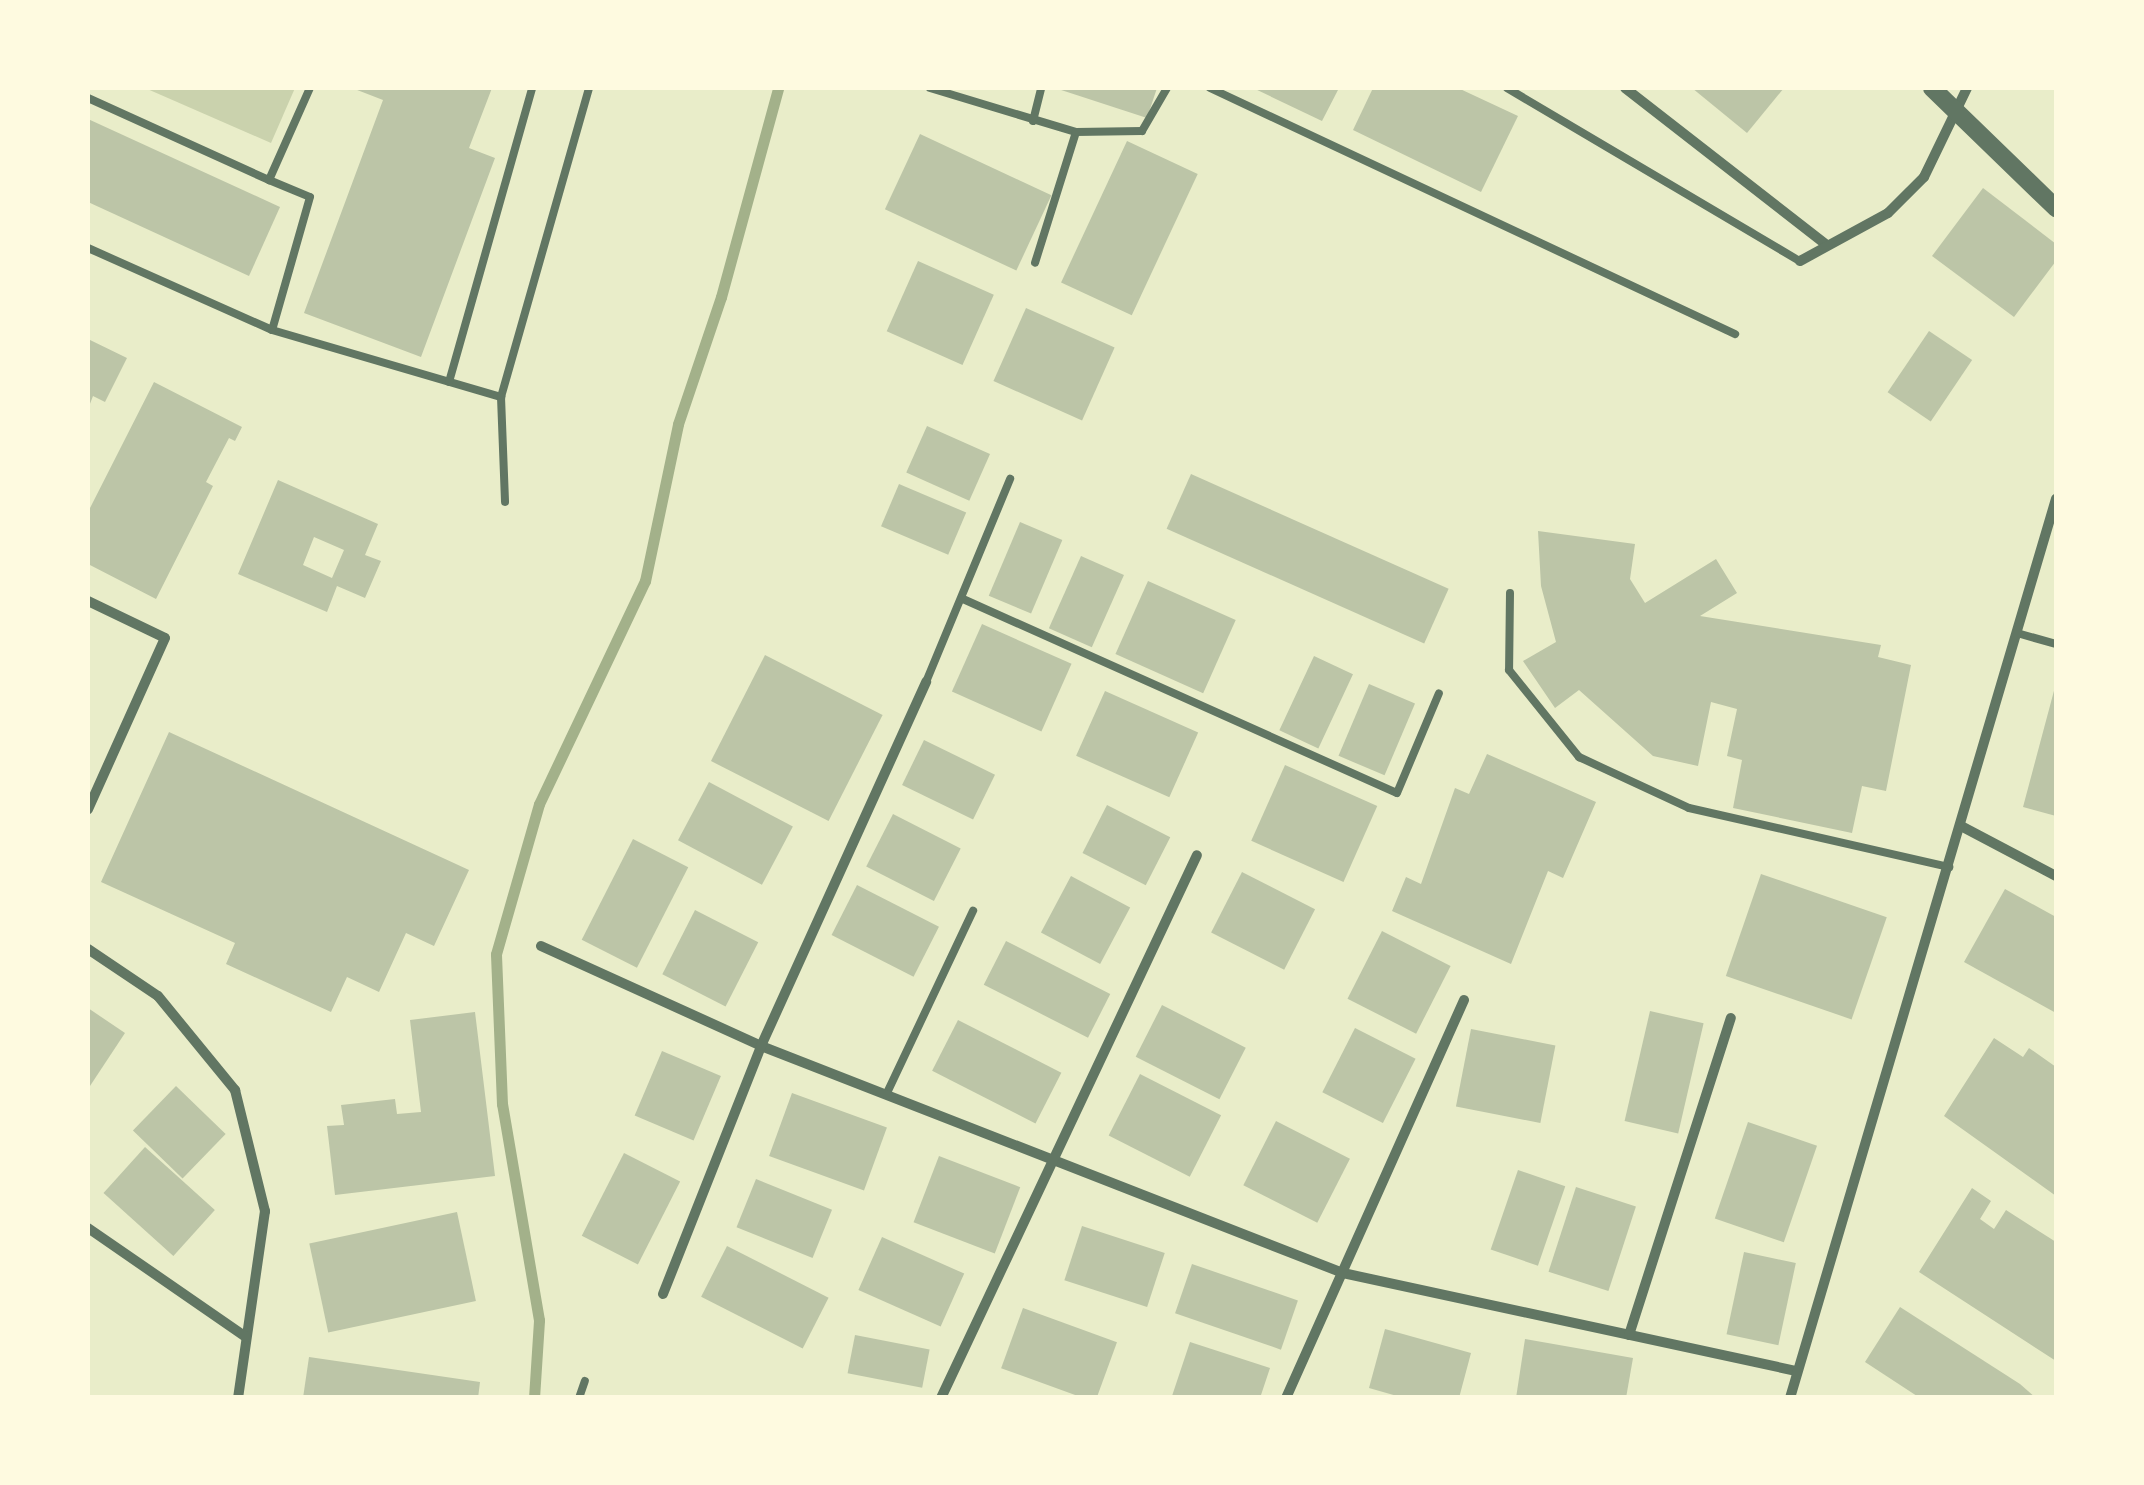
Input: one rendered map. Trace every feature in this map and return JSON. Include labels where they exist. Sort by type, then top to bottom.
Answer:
[{"type":"street","points":[[1625,88],[1827,245]]},
{"type":"street","points":[[1932,88],[2056,208]]},
{"type":"street","points":[[1800,261],[1888,214],[1924,177],[1967,88]]},
{"type":"street","points":[[1790,1398],[2056,499]]},
{"type":"street","points":[[88,602],[165,638],[88,809]]},
{"type":"street","points":[[663,1294],[761,1046],[926,682]]},
{"type":"street","points":[[1961,826],[2056,876]]},
{"type":"street","points":[[941,1398],[1197,855]]},
{"type":"street","points":[[542,946],[761,1046],[1343,1273],[1797,1371]]},
{"type":"street","points":[[88,949],[158,996],[235,1090],[265,1211],[238,1398]]},
{"type":"street","points":[[1286,1398],[1464,1000]]},
{"type":"street","points":[[1629,1334],[1731,1018]]},
{"type":"street","points":[[88,1228],[246,1337]]},
{"type":"lane","points":[[269,180],[310,88]]},
{"type":"lane","points":[[449,382],[532,88]]},
{"type":"lane","points":[[506,502],[502,397],[589,88]]},
{"type":"lane","points":[[930,88],[1076,132],[1142,131],[1166,88]]},
{"type":"lane","points":[[1033,120],[1041,88]]},
{"type":"lane","points":[[1210,88],[1735,334]]},
{"type":"lane","points":[[1507,88],[1800,261]]},
{"type":"lane","points":[[88,98],[310,198],[272,330]]},
{"type":"lane","points":[[1035,264],[1076,132]]},
{"type":"lane","points":[[88,248],[272,330],[502,397]]},
{"type":"lane","points":[[926,682],[1010,479]]},
{"type":"lane","points":[[1510,593],[1509,670],[1579,757],[1689,808],[1948,866]]},
{"type":"lane","points":[[963,600],[1397,793],[1439,693]]},
{"type":"lane","points":[[2017,633],[2056,644]]},
{"type":"lane","points":[[886,1095],[973,912]]},
{"type":"lane","points":[[580,1398],[585,1381]]},
{"type":"green space","points":[[145,88],[295,88],[271,143]]},
{"type":"building","points":[[352,88],[492,88],[469,148],[495,158],[421,357],[304,313],[383,100]]},
{"type":"building","points":[[1055,88],[1157,88],[1147,118]]},
{"type":"building","points":[[1253,88],[1339,88],[1322,121]]},
{"type":"building","points":[[1373,88],[1458,88],[1518,116],[1481,192],[1353,130]]},
{"type":"building","points":[[1692,88],[1784,88],[1747,133]]},
{"type":"building","points":[[88,119],[280,207],[249,276],[88,202]]},
{"type":"building","points":[[920,134],[1051,195],[1016,271],[885,209]]},
{"type":"building","points":[[1127,141],[1198,174],[1132,315],[1061,282]]},
{"type":"building","points":[[1983,188],[2056,244],[2056,261],[2014,317],[1932,256]]},
{"type":"building","points":[[918,261],[994,295],[963,365],[887,331]]},
{"type":"building","points":[[1026,308],[1115,347],[1082,421],[993,381]]},
{"type":"building","points":[[1929,331],[1972,360],[1931,421],[1888,392]]},
{"type":"building","points":[[88,339],[127,358],[105,402],[93,396],[88,409]]},
{"type":"building","points":[[154,382],[242,427],[235,441],[229,438],[206,482],[213,486],[156,599],[88,564],[88,512]]},
{"type":"building","points":[[927,426],[990,454],[969,501],[906,473]]},
{"type":"building","points":[[1191,474],[1449,589],[1424,644],[1167,529]]},
{"type":"building","points":[[278,480],[378,524],[365,555],[381,561],[365,598],[337,586],[327,612],[238,574]],"holes":[[[314,537],[344,550],[332,578],[303,565]]]},
{"type":"building","points":[[899,484],[966,513],[948,555],[881,526]]},
{"type":"building","points":[[1020,522],[1062,540],[1031,614],[989,596]]},
{"type":"building","points":[[1538,531],[1635,544],[1630,579],[1645,603],[1716,559],[1737,593],[1700,616],[1881,645],[1878,657],[1911,665],[1886,791],[1862,786],[1852,833],[1733,808],[1742,760],[1727,756],[1737,709],[1711,702],[1698,766],[1653,756],[1579,690],[1555,708],[1523,661],[1556,642],[1541,586]]},
{"type":"building","points":[[1081,556],[1124,575],[1092,647],[1049,628]]},
{"type":"building","points":[[1148,581],[1236,620],[1203,693],[1115,654]]},
{"type":"building","points":[[982,624],[1072,664],[1041,731],[952,692]]},
{"type":"building","points":[[765,655],[883,715],[829,821],[711,761]]},
{"type":"building","points":[[1314,656],[1353,674],[1318,748],[1279,730]]},
{"type":"building","points":[[1369,684],[1415,704],[1385,775],[1339,756]]},
{"type":"building","points":[[2056,687],[2056,816],[2023,807]]},
{"type":"building","points":[[1105,691],[1198,732],[1169,797],[1076,756]]},
{"type":"building","points":[[169,732],[469,870],[434,946],[406,933],[379,992],[347,977],[331,1012],[226,964],[235,943],[101,882]]},
{"type":"building","points":[[924,740],[995,775],[973,820],[902,785]]},
{"type":"building","points":[[1487,754],[1596,802],[1563,878],[1548,871],[1511,964],[1392,911],[1406,877],[1421,884],[1455,788],[1469,794]]},
{"type":"building","points":[[1285,765],[1377,806],[1344,882],[1251,841]]},
{"type":"building","points":[[709,782],[793,827],[762,885],[678,840]]},
{"type":"building","points":[[1107,805],[1170,837],[1146,885],[1082,853]]},
{"type":"building","points":[[893,814],[961,849],[934,901],[866,867]]},
{"type":"building","points":[[633,839],[688,867],[637,968],[582,940]]},
{"type":"building","points":[[1242,872],[1315,909],[1284,970],[1211,933]]},
{"type":"building","points":[[1761,874],[1887,917],[1852,1019],[1726,976]]},
{"type":"building","points":[[1071,876],[1130,907],[1100,964],[1041,933]]},
{"type":"building","points":[[857,885],[939,927],[914,977],[832,935]]},
{"type":"building","points":[[2005,889],[2056,917],[2056,1013],[1964,962]]},
{"type":"building","points":[[695,910],[758,942],[726,1006],[662,974]]},
{"type":"building","points":[[1382,931],[1451,966],[1416,1034],[1347,999]]},
{"type":"building","points":[[1006,941],[1110,994],[1088,1038],[984,985]]},
{"type":"building","points":[[1162,1005],[1246,1048],[1219,1099],[1136,1057]]},
{"type":"building","points":[[88,1008],[125,1033],[88,1089]]},
{"type":"building","points":[[1650,1011],[1704,1023],[1678,1133],[1625,1121]]},
{"type":"building","points":[[475,1012],[495,1176],[335,1195],[327,1126],[344,1125],[341,1105],[395,1099],[397,1114],[421,1112],[410,1020]]},
{"type":"building","points":[[958,1020],[1061,1073],[1035,1123],[932,1071]]},
{"type":"building","points":[[1355,1028],[1416,1059],[1383,1123],[1322,1092]]},
{"type":"building","points":[[1471,1029],[1555,1045],[1540,1123],[1456,1107]]},
{"type":"building","points":[[1994,1038],[2023,1057],[2029,1048],[2056,1067],[2056,1196],[1944,1116]]},
{"type":"building","points":[[662,1051],[721,1076],[694,1140],[635,1115]]},
{"type":"building","points":[[1140,1074],[1221,1115],[1190,1177],[1109,1135]]},
{"type":"building","points":[[176,1086],[226,1134],[183,1179],[133,1131]]},
{"type":"building","points":[[792,1093],[887,1128],[864,1191],[769,1156]]},
{"type":"building","points":[[1276,1121],[1350,1159],[1317,1223],[1243,1185]]},
{"type":"building","points":[[1748,1122],[1817,1146],[1784,1242],[1715,1218]]},
{"type":"building","points":[[145,1147],[215,1210],[173,1256],[104,1193]]},
{"type":"building","points":[[624,1153],[680,1182],[638,1264],[582,1236]]},
{"type":"building","points":[[939,1156],[1020,1187],[995,1253],[914,1222]]},
{"type":"building","points":[[1518,1170],[1565,1186],[1538,1266],[1491,1249]]},
{"type":"building","points":[[756,1179],[832,1210],[813,1258],[737,1227]]},
{"type":"building","points":[[1576,1187],[1636,1206],[1608,1291],[1548,1272]]},
{"type":"building","points":[[1972,1188],[1991,1201],[1980,1219],[1994,1229],[2006,1210],[2056,1242],[2056,1361],[1919,1272]]},
{"type":"building","points":[[457,1212],[476,1301],[328,1332],[309,1243]]},
{"type":"building","points":[[1082,1226],[1165,1253],[1147,1307],[1064,1280]]},
{"type":"building","points":[[882,1237],[964,1274],[941,1327],[858,1290]]},
{"type":"building","points":[[727,1246],[829,1298],[803,1349],[701,1297]]},
{"type":"building","points":[[1744,1252],[1796,1263],[1778,1345],[1727,1334]]},
{"type":"building","points":[[1192,1264],[1298,1300],[1281,1350],[1175,1313]]},
{"type":"building","points":[[1900,1307],[2036,1398],[1920,1398],[1865,1362]]},
{"type":"building","points":[[1023,1308],[1117,1342],[1097,1398],[1083,1398],[1001,1368]]},
{"type":"building","points":[[1385,1329],[1471,1353],[1459,1398],[1404,1398],[1369,1388]]},
{"type":"building","points":[[855,1335],[930,1350],[922,1388],[848,1373]]},
{"type":"building","points":[[1525,1339],[1633,1358],[1626,1398],[1516,1398]]},
{"type":"building","points":[[1190,1342],[1270,1368],[1260,1398],[1172,1396]]},
{"type":"building","points":[[309,1357],[480,1382],[478,1398],[303,1398]]},
{"type":"waterway","points":[[534,1398],[539,1320],[502,1104],[496,954],[539,804],[645,581],[678,424],[721,297],[778,88]]}]
